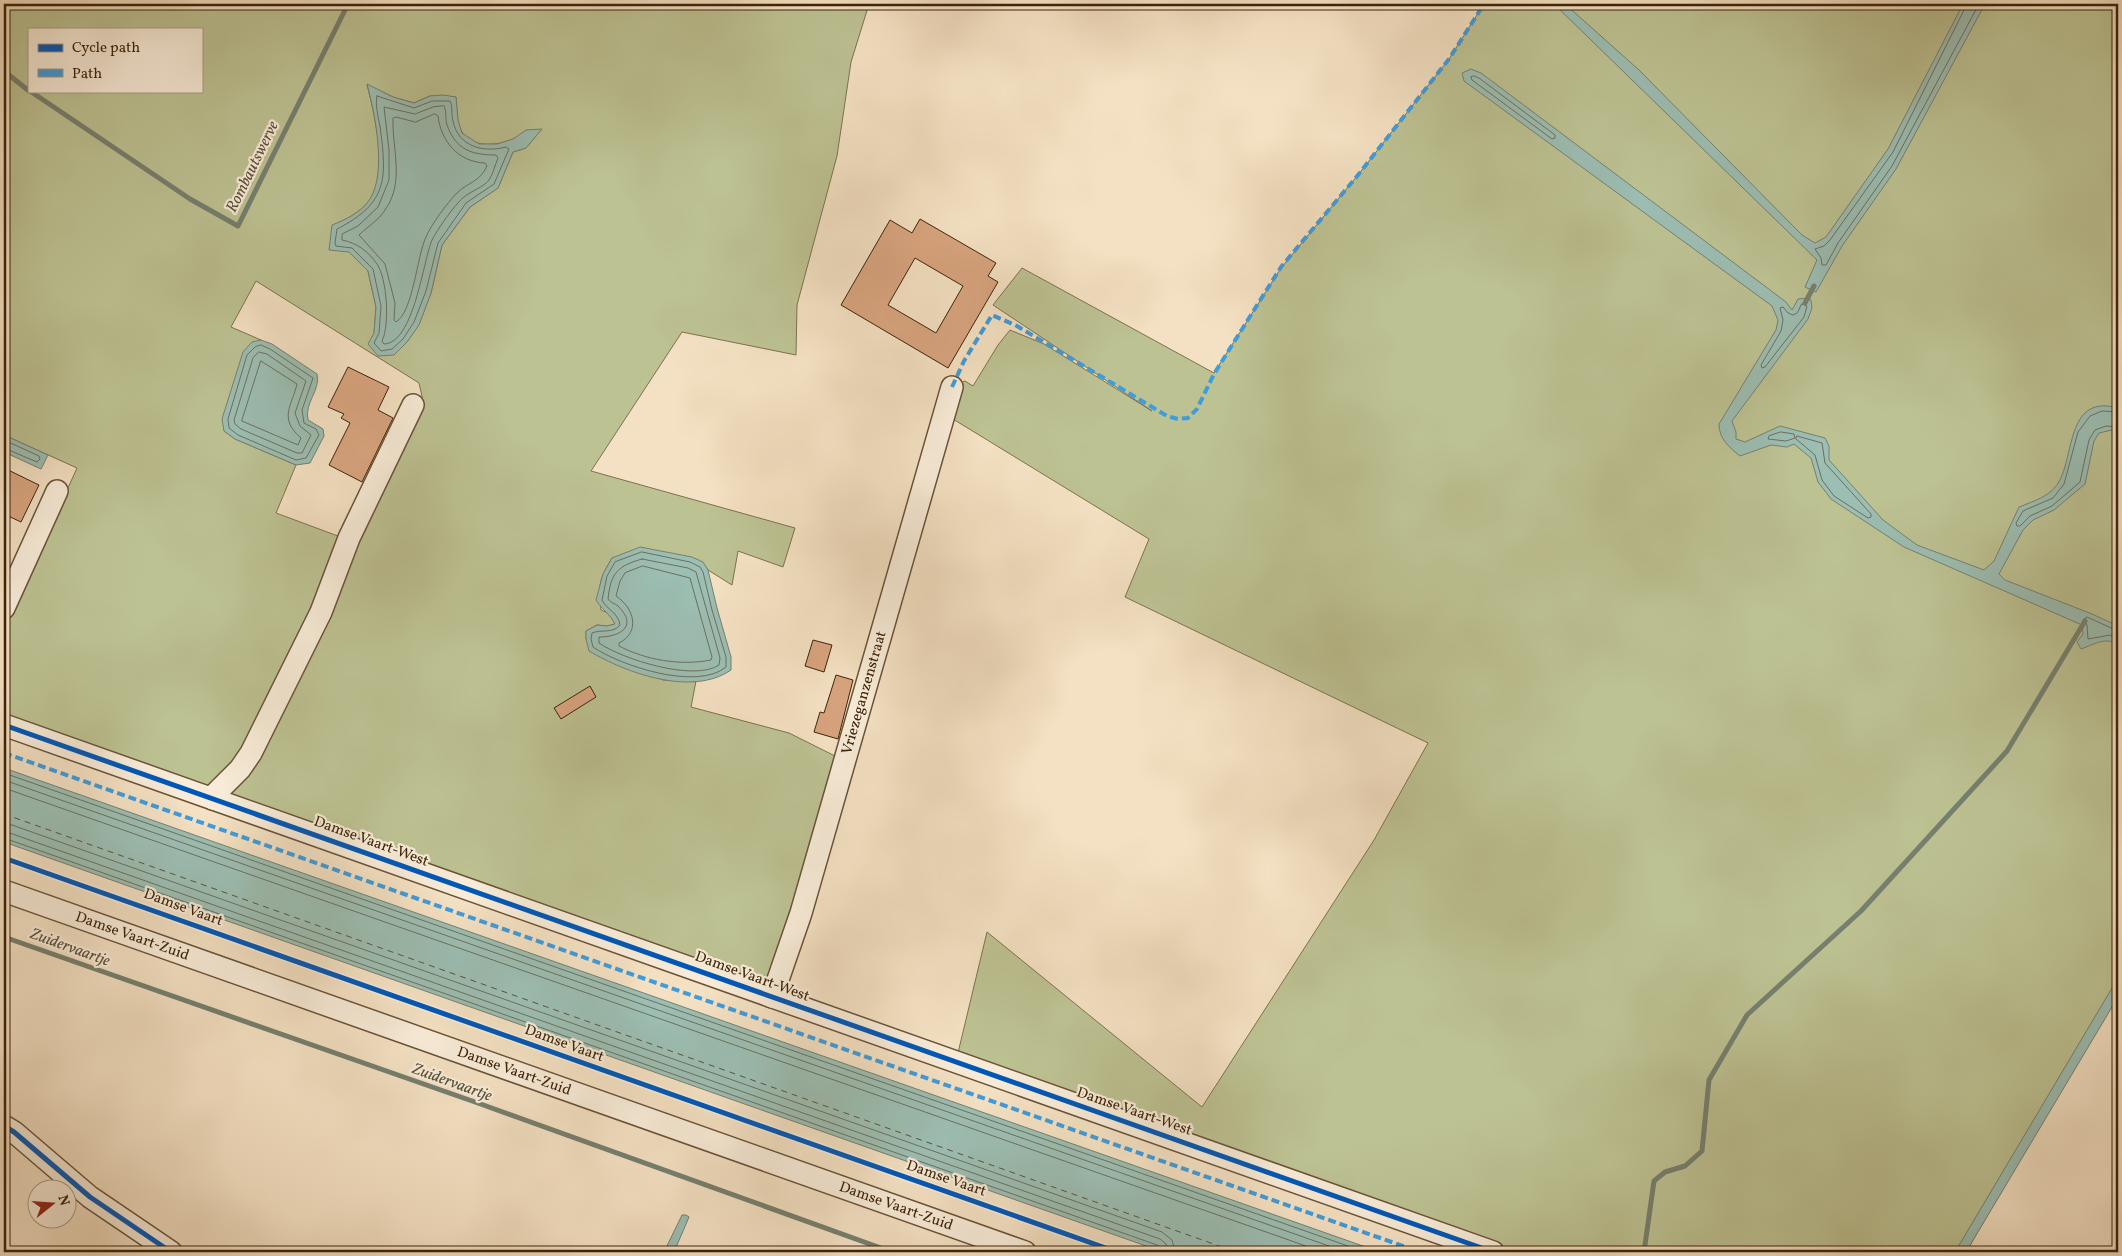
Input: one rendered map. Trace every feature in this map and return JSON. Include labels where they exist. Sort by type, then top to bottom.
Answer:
[{"type":"street","name":"Vriezeganzenstraat","points":[[772,997],[801,913],[952,387]]},
{"type":"street","points":[[213,799],[216,793],[240,769],[251,753],[321,612],[349,538],[413,405]]},
{"type":"street","points":[[4,608],[57,491]]},
{"type":"street","name":"Damse Vaart-West","points":[[4,725],[1493,1252]]},
{"type":"street","name":"Damse Vaart-Zuid","points":[[4,891],[1025,1252]]},
{"type":"street","points":[[4,1126],[14,1132],[90,1197],[171,1252]]},
{"type":"green space","points":[[4,4],[869,4],[851,62],[837,156],[797,305],[796,355],[682,332],[591,471],[795,528],[783,567],[738,551],[732,585],[708,570],[702,562],[612,558],[600,583],[600,594],[601,610],[610,614],[615,624],[607,626],[597,625],[586,631],[586,639],[663,680],[696,681],[691,707],[789,733],[841,759],[769,977],[759,983],[4,721],[4,629],[77,468],[4,435]],"holes":[[[367,85],[393,97],[414,103],[430,96],[456,97],[460,128],[466,137],[478,143],[500,143],[528,132],[541,130],[526,148],[513,152],[498,188],[470,207],[442,245],[431,293],[419,324],[407,342],[374,333],[376,307],[368,271],[349,252],[332,226],[362,208],[370,200],[375,188],[378,175],[378,143]],[[256,281],[419,383],[423,401],[354,542],[276,513],[296,465],[235,439],[224,431],[252,343],[261,340],[231,327]]]},
{"type":"green space","points":[[1484,4],[2118,4],[2118,992],[1966,1252],[1500,1252],[957,1057],[987,932],[1202,1107],[1374,840],[1428,743],[1125,597],[1149,539],[948,416],[960,383],[965,381],[973,386],[998,345],[1010,330],[1044,344],[1152,411],[993,305],[1022,268],[1214,373],[1281,268],[1358,175],[1449,59]]},
{"type":"water","points":[[1554,4],[1565,4],[1639,70],[1802,235],[1815,243],[1826,237],[1888,149],[1963,4],[1985,4],[1896,169],[1842,246],[1816,292],[1805,287],[1817,260]]},
{"type":"water","points":[[1471,69],[1481,73],[1786,302],[1792,310],[1798,299],[1808,298],[1811,300],[1812,308],[1808,319],[1732,421],[1736,432],[1736,439],[1745,442],[1780,426],[1825,438],[1829,446],[1829,460],[1883,520],[1917,545],[1984,570],[1994,561],[2019,507],[2042,497],[2057,486],[2071,441],[2081,417],[2090,409],[2102,406],[2118,408],[2118,432],[2112,430],[2099,433],[2094,441],[2085,484],[2054,510],[2033,520],[2023,530],[1999,574],[2005,580],[2118,626],[2118,644],[2104,641],[2081,649],[2077,642],[2083,634],[2082,625],[1904,547],[1831,499],[1818,482],[1811,458],[1794,444],[1787,447],[1771,445],[1740,456],[1732,449],[1725,442],[1719,429],[1719,424],[1776,330],[1778,320],[1772,306],[1464,81],[1462,73]]},
{"type":"water","points":[[367,84],[393,97],[414,103],[430,96],[456,97],[458,120],[462,133],[479,144],[497,144],[513,139],[526,130],[542,129],[526,148],[513,152],[498,188],[470,207],[442,245],[431,293],[419,325],[407,342],[394,355],[378,356],[368,344],[374,333],[376,307],[368,271],[349,252],[329,250],[332,225],[348,218],[363,208],[375,188],[379,159],[378,143]]},
{"type":"water","points":[[261,340],[272,344],[317,374],[317,386],[307,414],[308,420],[323,429],[324,436],[310,463],[296,465],[235,439],[224,431],[222,419],[243,352],[252,342]]},
{"type":"water","points":[[4,435],[48,455],[41,469],[4,452]]},
{"type":"water","points":[[640,547],[692,557],[703,562],[708,570],[731,657],[731,670],[715,678],[698,682],[679,682],[640,674],[589,651],[586,631],[597,625],[607,626],[615,624],[596,600],[603,574],[612,558]]},
{"type":"water","points":[[4,768],[1380,1252],[1163,1252],[4,842]]},
{"type":"water","points":[[2118,978],[2118,997],[1966,1252],[1955,1252]]},
{"type":"water","points":[[682,1215],[689,1217],[674,1252],[664,1252]]},
{"type":"building","points":[[920,219],[996,263],[988,276],[998,282],[948,368],[841,305],[890,220],[912,233]],"holes":[[[915,258],[963,286],[936,333],[888,305]]]},
{"type":"building","points":[[348,367],[389,387],[378,410],[393,418],[362,482],[329,465],[350,423],[341,418],[344,414],[328,407]]},
{"type":"building","points":[[4,468],[39,485],[21,522],[4,514]]},
{"type":"building","points":[[813,640],[832,645],[824,672],[805,666]]},
{"type":"building","points":[[836,675],[853,680],[838,739],[814,732],[820,712],[824,713]]},
{"type":"building","points":[[590,686],[596,697],[561,719],[554,708]]},
{"type":"waterway","name":"Rombautswerve","points":[[31,92],[190,199],[238,226],[348,4]]},
{"type":"waterway","name":"Rombautswerve","points":[[4,71],[28,90]]},
{"type":"waterway","points":[[1805,303],[1814,286]]},
{"type":"waterway","points":[[1644,1252],[1654,1181],[1665,1172],[1685,1166],[1702,1151],[1709,1080],[1747,1015],[1861,911],[2007,751],[2085,621]]},
{"type":"waterway","name":"Zuidervaartje","points":[[4,937],[475,1102],[892,1252]]},
{"type":"ferry route","points":[[4,814],[1236,1252]]},
{"type":"marked path","points":[[952,387],[964,361],[992,315],[1017,326],[1167,416],[1178,419],[1188,418],[1197,409],[1214,374],[1281,267],[1358,175],[1449,59],[1484,4]]},
{"type":"marked path","points":[[4,753],[1420,1252]]},
{"type":"cycle path","points":[[4,725],[1493,1252]]},
{"type":"cycle path","name":"Damse Vaart","points":[[4,858],[1117,1252]]},
{"type":"cycle path","points":[[4,1126],[14,1132],[90,1197],[171,1252]]}]
